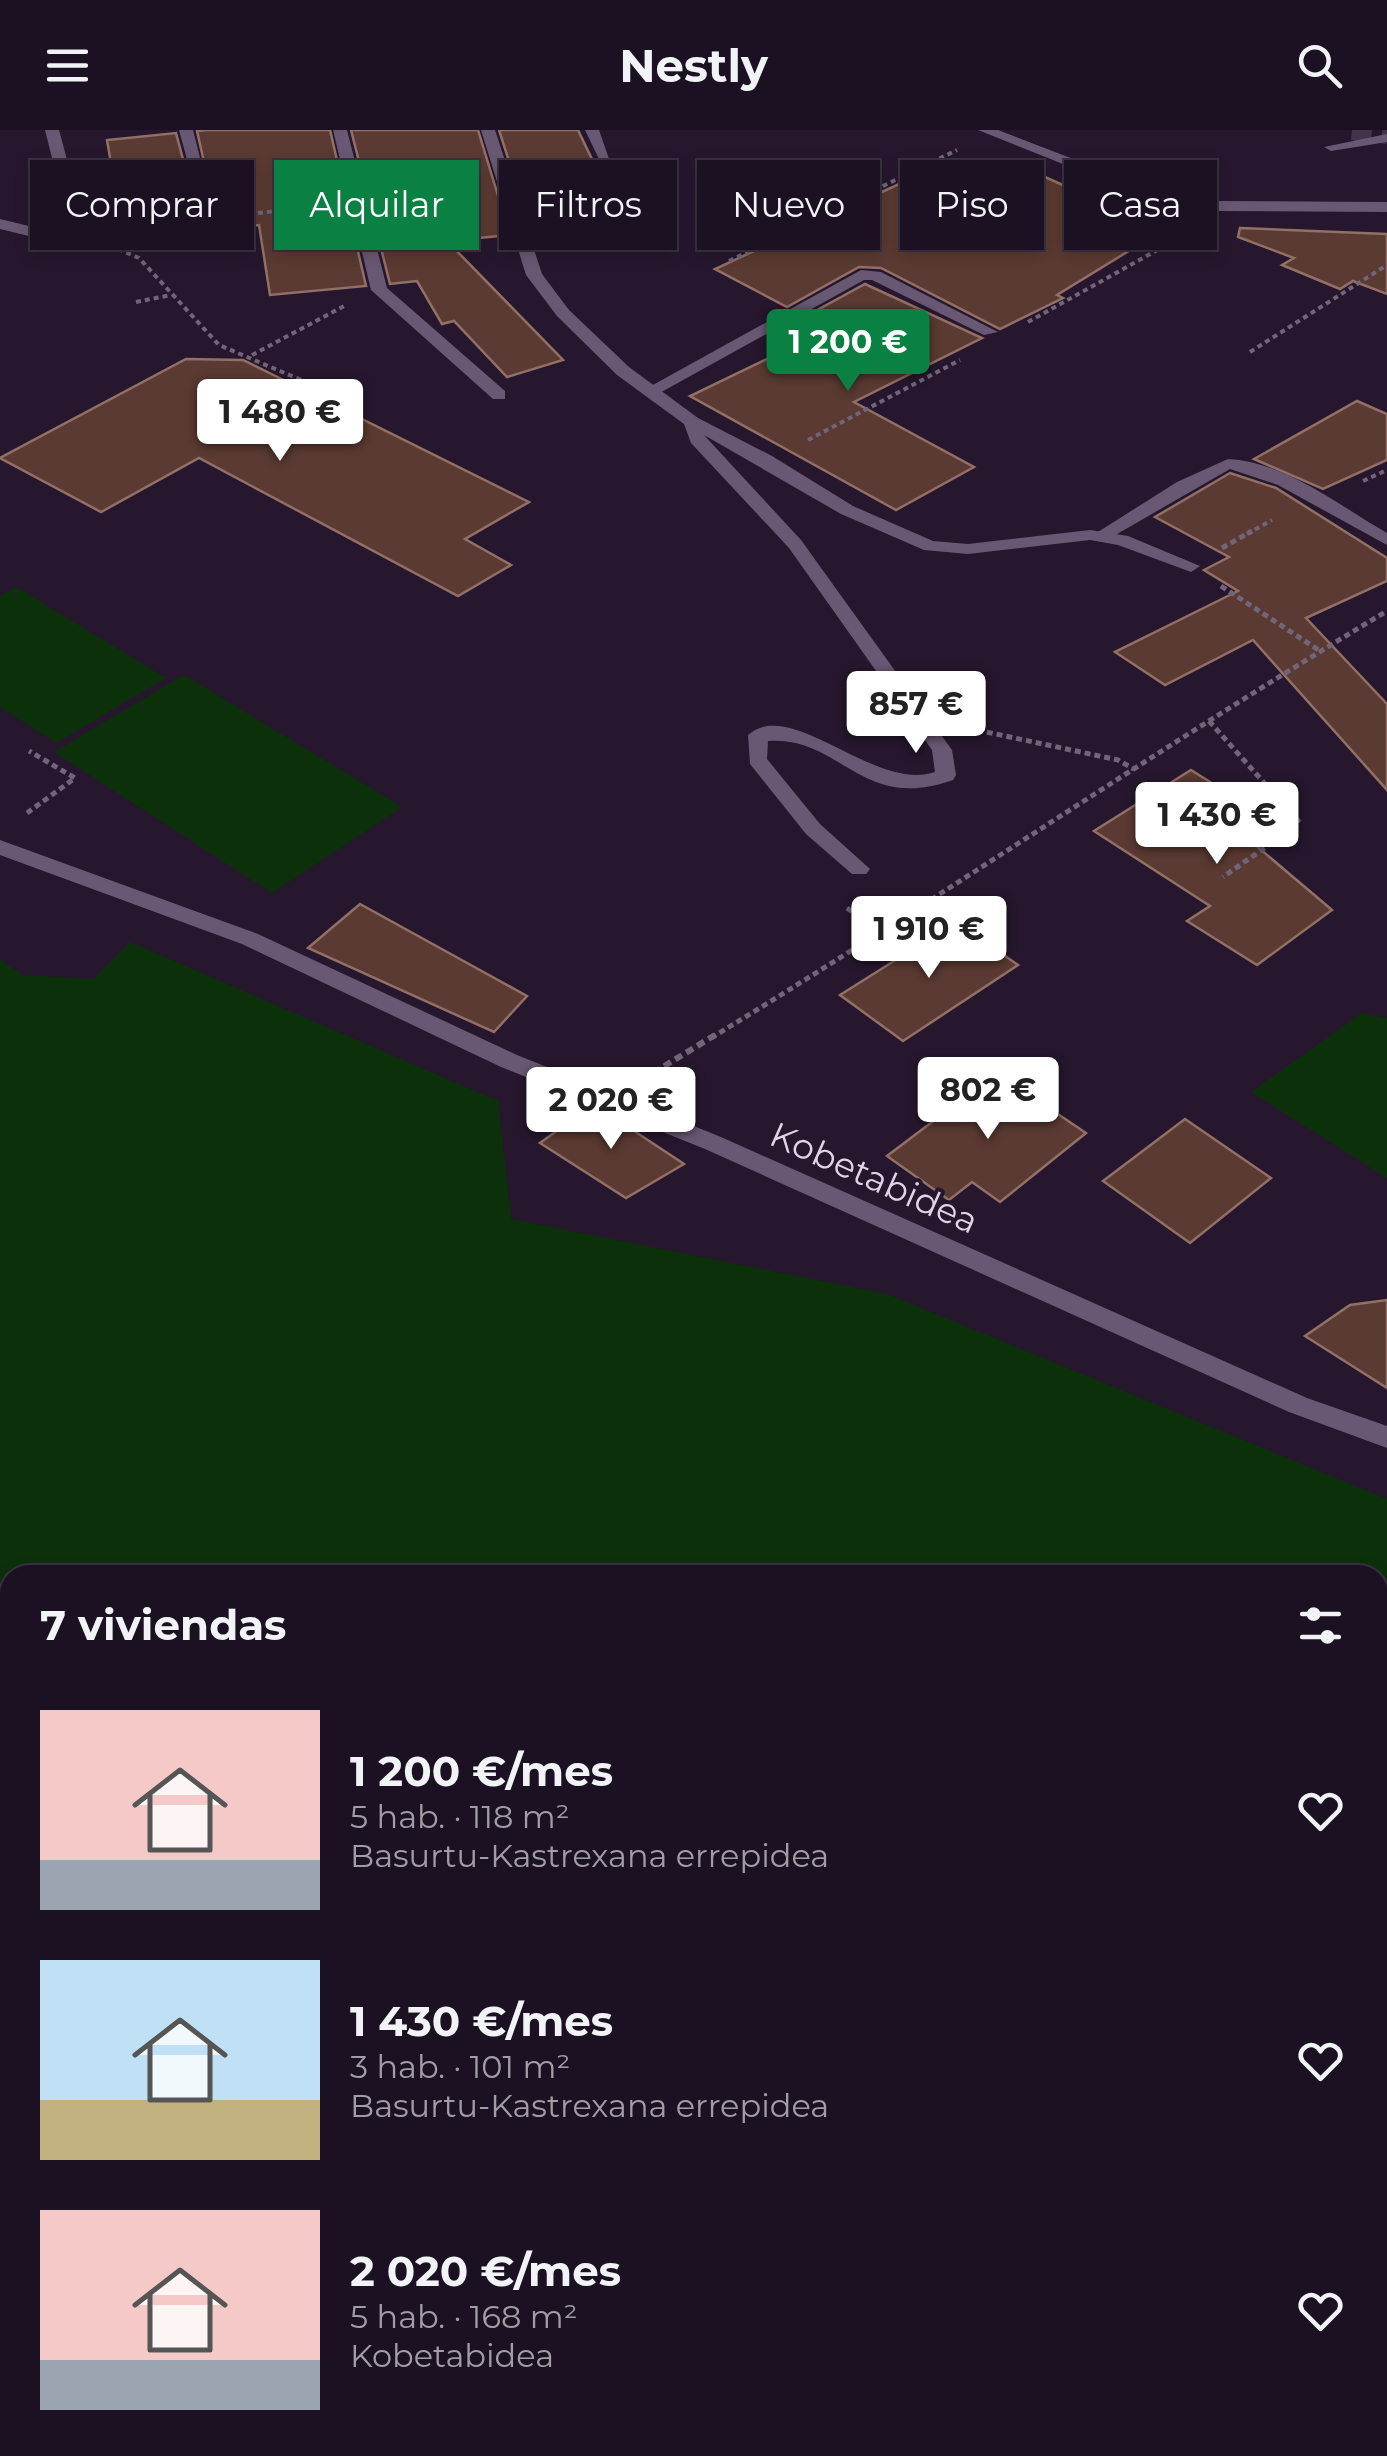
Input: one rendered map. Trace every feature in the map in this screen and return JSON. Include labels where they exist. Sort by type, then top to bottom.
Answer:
[{"type":"street","points":[[52,130],[60,160]]},
{"type":"street","points":[[186,130],[195,160]]},
{"type":"street","points":[[340,130],[348,160]]},
{"type":"street","points":[[488,130],[499,166]]},
{"type":"street","points":[[592,130],[604,156]]},
{"type":"street","points":[[985,130],[1132,186],[1216,206],[1387,207]]},
{"type":"street","points":[[1331,146],[1385,134]]},
{"type":"street","points":[[0,224],[30,231]]},
{"type":"street","points":[[369,250],[379,290],[499,395]]},
{"type":"street","points":[[526,250],[534,275],[563,313],[650,391],[692,422],[766,460],[846,510],[930,546],[968,549],[1059,537],[1099,537],[1191,566]]},
{"type":"street","points":[[650,391],[861,275],[875,276],[990,332]]},
{"type":"street","points":[[692,422],[697,439],[794,544],[942,750],[946,774],[927,786],[894,784],[805,740],[770,732],[758,736],[757,760],[813,829],[859,869]]},
{"type":"street","points":[[1099,537],[1228,464],[1263,472],[1387,540]]},
{"type":"street","name":"Kobetabidea","points":[[0,846],[250,939],[508,1061],[609,1100],[1298,1405],[1387,1437]]},
{"type":"path","points":[[729,260],[965,146]]},
{"type":"path","points":[[121,250],[139,258],[219,345],[252,355],[301,380]]},
{"type":"path","points":[[1022,326],[1159,250]]},
{"type":"path","points":[[1250,352],[1387,265]]},
{"type":"path","points":[[136,302],[171,295]]},
{"type":"path","points":[[252,355],[330,311]]},
{"type":"path","points":[[766,460],[972,354]]},
{"type":"path","points":[[1310,498],[1191,566],[1320,651]]},
{"type":"path","points":[[609,1100],[907,918],[1208,721],[1387,611]]},
{"type":"path","points":[[1208,721],[1300,823],[1223,877]]},
{"type":"path","points":[[931,734],[972,728],[1118,760],[1134,770]]},
{"type":"path","points":[[29,751],[75,778],[21,818],[37,826]]},
{"type":"green space","points":[[16,587],[166,678],[56,743],[0,707],[0,596]]},
{"type":"green space","points":[[184,675],[402,807],[272,893],[54,752]]},
{"type":"green space","points":[[130,942],[498,1101],[511,1219],[887,1294],[1387,1499],[1387,1565],[0,1565],[0,960],[23,975],[93,979]]},
{"type":"green space","points":[[1362,1013],[1387,1018],[1387,1178],[1251,1092]]},
{"type":"building","points":[[330,130],[337,160],[274,160],[274,250],[358,250],[366,286],[270,295],[259,225],[254,226],[254,160],[204,160],[197,131]]},
{"type":"building","points":[[351,130],[478,130],[499,199],[499,236],[479,238],[479,160],[359,160]]},
{"type":"building","points":[[499,130],[578,130],[592,160],[509,160]]},
{"type":"building","points":[[176,133],[183,160],[110,160],[107,140]]},
{"type":"building","points":[[1045,177],[1064,186],[1064,250],[1130,250],[1057,295],[1063,298],[1000,329],[881,268],[859,267],[787,307],[715,269],[756,250],[880,250],[880,193],[900,184],[900,250],[1044,250]]},
{"type":"building","points":[[1240,228],[1387,234],[1387,294],[1353,281],[1340,289],[1282,265],[1294,258],[1238,237]]},
{"type":"building","points":[[381,250],[456,250],[563,360],[507,377],[454,321],[442,324],[417,281],[390,284]]},
{"type":"building","points":[[865,284],[982,338],[854,402],[974,467],[896,510],[690,396],[800,343],[779,331]]},
{"type":"building","points":[[186,359],[243,360],[529,502],[465,539],[511,565],[458,596],[199,458],[101,512],[0,458]]},
{"type":"building","points":[[1357,401],[1387,414],[1387,460],[1323,489],[1254,459]]},
{"type":"building","points":[[1230,473],[1276,488],[1387,558],[1387,581],[1306,618],[1387,704],[1387,790],[1253,640],[1165,685],[1115,652],[1238,591],[1204,570],[1229,557],[1155,517]]},
{"type":"building","points":[[1191,770],[1242,802],[1221,816],[1332,910],[1257,965],[1187,921],[1210,906],[1094,831]]},
{"type":"building","points":[[360,904],[527,996],[494,1032],[308,948]]},
{"type":"building","points":[[956,922],[1018,965],[903,1041],[840,995]]},
{"type":"building","points":[[997,1073],[1086,1133],[1000,1202],[972,1182],[949,1200],[887,1156]]},
{"type":"building","points":[[590,1107],[610,1115],[684,1164],[626,1198],[540,1143]]},
{"type":"building","points":[[1185,1119],[1271,1178],[1190,1243],[1103,1181]]},
{"type":"building","points":[[1387,1300],[1387,1388],[1305,1336],[1350,1305]]},
{"type":"tunnel","points":[[1352,130],[1387,134]]}]
